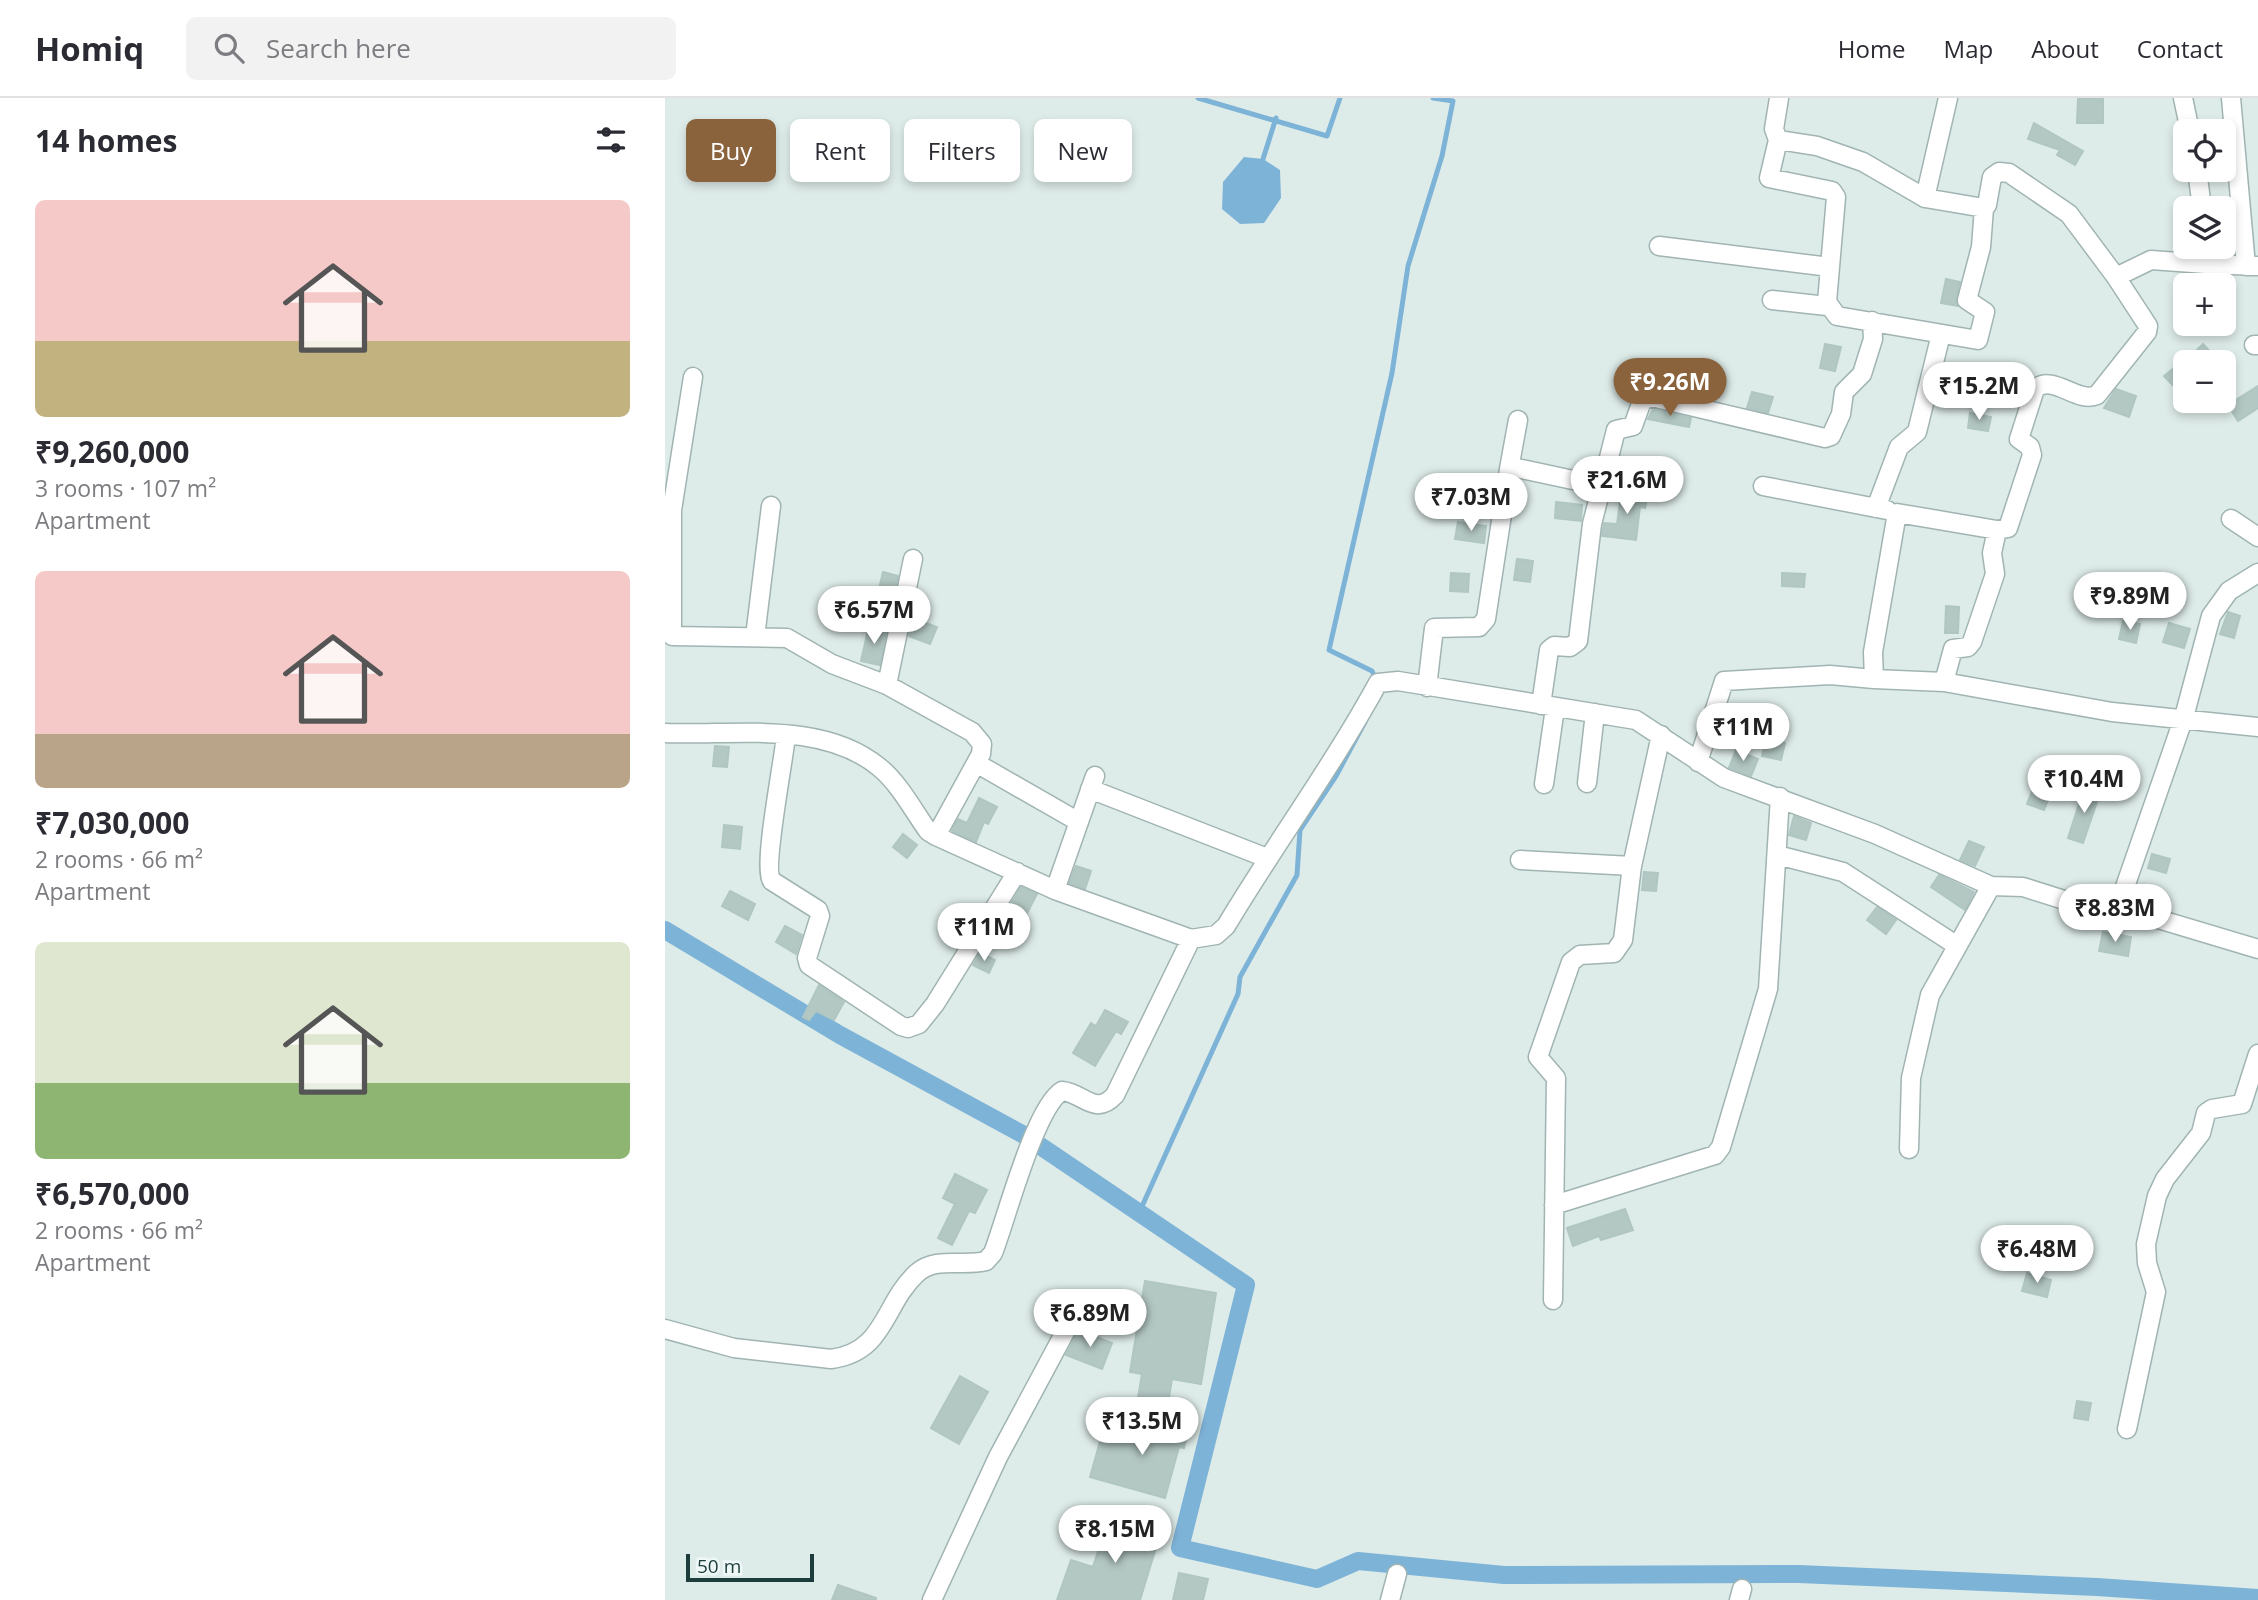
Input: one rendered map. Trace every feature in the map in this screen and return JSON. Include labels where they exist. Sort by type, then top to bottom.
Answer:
[{"type":"street","points":[[1779,98],[1774,129],[1778,140],[1769,178],[1832,191],[1836,197],[1828,306]]},
{"type":"street","points":[[1925,198],[1948,98]]},
{"type":"street","points":[[2183,98],[2187,119]]},
{"type":"street","points":[[2223,259],[2252,266],[2231,98]]},
{"type":"street","points":[[1778,140],[1817,146],[1863,162],[1925,198],[1984,208]]},
{"type":"street","points":[[1763,486],[1997,530],[2010,525],[2032,455],[2030,447],[2019,439],[2019,433],[2035,389],[2048,384],[2092,397],[2147,332],[2147,323],[2069,214],[2009,173],[1999,172],[1992,177],[1987,205],[1984,208],[1981,247],[1967,300],[1985,312],[1980,337],[1974,342],[1837,316],[1828,306],[1772,300]]},
{"type":"street","points":[[1660,246],[1830,267]]},
{"type":"street","points":[[2116,277],[2151,260],[2173,258]]},
{"type":"street","points":[[1545,784],[1549,650],[1554,646],[1570,647],[1578,641],[1592,524],[1616,429],[1635,424],[1642,401],[1647,397],[1825,438],[1831,436],[1841,414],[1844,392],[1862,374],[1873,339],[1872,321]]},
{"type":"street","points":[[1876,508],[1899,447],[1917,432],[1941,334]]},
{"type":"street","points":[[693,377],[668,510],[668,636],[787,638],[832,664],[887,685],[972,732],[982,749],[936,836]]},
{"type":"street","points":[[1427,687],[1434,628],[1479,627],[1486,619],[1518,420]]},
{"type":"street","points":[[1509,469],[1517,468],[1601,486]]},
{"type":"street","points":[[755,637],[771,506]]},
{"type":"street","points":[[1874,679],[1874,652],[1897,513]]},
{"type":"street","points":[[2231,519],[2258,537]]},
{"type":"street","points":[[1944,682],[1954,649],[1968,647],[1972,642],[1995,574],[1992,553],[1997,530]]},
{"type":"street","points":[[887,685],[913,559]]},
{"type":"street","points":[[2118,907],[2184,718],[2211,616],[2229,591],[2258,573]]},
{"type":"street","points":[[1698,762],[1724,681],[1830,675],[1944,682],[2077,707],[2258,727]]},
{"type":"street","points":[[665,733],[786,735],[843,745],[881,768],[928,831],[936,836],[1055,890],[1191,939],[1216,935],[1226,926],[1267,858],[1340,753],[1378,683],[1398,681],[1636,720],[1724,778],[1875,834],[1991,886],[2024,887],[2080,905],[2118,907],[2258,948]]},
{"type":"street","points":[[1587,783],[1595,713]]},
{"type":"street","points":[[786,735],[768,852],[768,875],[818,910],[820,916],[807,958],[809,965],[901,1026],[908,1028],[919,1024],[935,1004],[1017,872]]},
{"type":"street","points":[[1553,1300],[1556,1079],[1538,1057],[1571,961],[1580,955],[1608,956],[1620,949],[1632,866],[1661,735]]},
{"type":"street","points":[[976,763],[1079,822]]},
{"type":"street","points":[[1055,890],[1092,783],[1267,858]]},
{"type":"street","points":[[1554,1205],[1718,1153],[1766,1000],[1780,797]]},
{"type":"street","points":[[1777,855],[1823,865],[1843,873],[1956,945]]},
{"type":"street","points":[[1520,860],[1632,866]]},
{"type":"street","points":[[1909,1149],[1910,1090],[1930,995],[1991,886]]},
{"type":"street","points":[[665,1329],[734,1348],[831,1359],[858,1353],[869,1343],[916,1273],[940,1263],[976,1264],[986,1261],[993,1253],[1029,1149],[1050,1103],[1062,1091],[1100,1105],[1107,1104],[1115,1095],[1191,939]]},
{"type":"street","points":[[2127,1429],[2156,1292],[2147,1263],[2146,1244],[2157,1196],[2165,1179],[2201,1133],[2206,1113],[2212,1109],[2242,1104],[2258,1054]]},
{"type":"street","points":[[932,1600],[998,1457],[1080,1304]]},
{"type":"street","points":[[1390,1600],[1397,1574]]},
{"type":"water","points":[[1244,157],[1263,159],[1280,170],[1281,198],[1264,223],[1240,224],[1222,209],[1223,182]]},
{"type":"building","points":[[2078,98],[2103,98],[2103,123],[2077,123]]},
{"type":"building","points":[[2034,123],[2083,151],[2075,165],[2057,155],[2060,150],[2028,139]]},
{"type":"building","points":[[1946,279],[1960,282],[1956,298],[1958,306],[1941,303]]},
{"type":"building","points":[[1825,344],[1841,347],[1835,371],[1820,368]]},
{"type":"building","points":[[2203,344],[2208,350],[2197,350]]},
{"type":"building","points":[[2173,369],[2173,385],[2164,376]]},
{"type":"building","points":[[2258,386],[2258,408],[2238,421],[2233,413],[2236,413],[2236,400]]},
{"type":"building","points":[[2116,389],[2136,396],[2129,417],[2104,408]]},
{"type":"building","points":[[1752,392],[1773,397],[1768,413],[1747,408]]},
{"type":"building","points":[[1653,409],[1691,418],[1689,427],[1648,419]]},
{"type":"building","points":[[1970,413],[1991,417],[1988,431],[1968,428]]},
{"type":"building","points":[[1622,488],[1648,493],[1645,508],[1640,507],[1636,540],[1602,536],[1604,523],[1617,524]]},
{"type":"building","points":[[1556,502],[1582,505],[1581,521],[1555,518]]},
{"type":"building","points":[[1458,522],[1486,526],[1484,543],[1455,539]]},
{"type":"building","points":[[1517,559],[1533,561],[1530,582],[1514,580]]},
{"type":"building","points":[[883,572],[898,576],[894,593],[879,589]]},
{"type":"building","points":[[1451,573],[1469,574],[1468,592],[1450,591]]},
{"type":"building","points":[[1782,573],[1805,574],[1804,587],[1782,586]]},
{"type":"building","points":[[1946,606],[1959,607],[1958,633],[1945,633]]},
{"type":"building","points":[[2228,612],[2240,616],[2234,638],[2220,634]]},
{"type":"building","points":[[912,618],[937,627],[930,644],[909,636]]},
{"type":"building","points":[[2123,621],[2140,624],[2136,643],[2119,639]]},
{"type":"building","points":[[2169,623],[2190,629],[2184,648],[2163,642]]},
{"type":"building","points":[[869,626],[887,631],[880,665],[861,661]]},
{"type":"building","points":[[1766,738],[1785,743],[1781,760],[1762,756]]},
{"type":"building","points":[[715,746],[729,747],[727,767],[713,766]]},
{"type":"building","points":[[1736,750],[1758,759],[1751,776],[1729,768]]},
{"type":"building","points":[[2035,784],[2052,790],[2044,810],[2027,804]]},
{"type":"building","points":[[2084,788],[2100,793],[2083,843],[2068,838]]},
{"type":"building","points":[[979,798],[997,807],[988,824],[984,822],[976,842],[952,831],[958,819],[967,823]]},
{"type":"building","points":[[1794,816],[1811,823],[1806,840],[1789,835]]},
{"type":"building","points":[[724,825],[742,827],[740,849],[722,847]]},
{"type":"building","points":[[903,834],[917,845],[907,858],[893,847]]},
{"type":"building","points":[[1969,841],[1984,847],[1975,866],[1960,860]]},
{"type":"building","points":[[2152,854],[2170,859],[2166,873],[2148,868]]},
{"type":"building","points":[[1076,866],[1091,871],[1085,889],[1069,883]]},
{"type":"building","points":[[1644,872],[1658,873],[1656,891],[1642,890]]},
{"type":"building","points":[[1939,875],[1974,892],[1965,910],[1931,887]]},
{"type":"building","points":[[1021,887],[1037,894],[1025,917],[1008,909]]},
{"type":"building","points":[[730,891],[755,904],[748,920],[722,906]]},
{"type":"building","points":[[1877,907],[1896,920],[1886,934],[1867,920]]},
{"type":"building","points":[[785,926],[802,935],[796,954],[776,942]]},
{"type":"building","points":[[2103,932],[2131,937],[2128,956],[2099,951]]},
{"type":"building","points":[[980,953],[995,960],[989,973],[973,965]]},
{"type":"building","points":[[819,985],[844,1002],[834,1020],[816,1011],[809,1020],[803,1017]]},
{"type":"building","points":[[1105,1010],[1128,1022],[1121,1034],[1116,1031],[1095,1066],[1073,1053],[1091,1023],[1096,1026]]},
{"type":"building","points":[[955,1174],[987,1190],[975,1213],[969,1211],[952,1245],[938,1238],[955,1204],[943,1198]]},
{"type":"building","points":[[1625,1209],[1633,1230],[1601,1240],[1599,1236],[1573,1246],[1567,1228]]},
{"type":"building","points":[[2027,1273],[2051,1280],[2047,1297],[2022,1291]]},
{"type":"building","points":[[1145,1281],[1216,1293],[1201,1384],[1172,1379],[1167,1409],[1137,1404],[1142,1374],[1130,1372]]},
{"type":"building","points":[[1079,1330],[1112,1343],[1102,1369],[1066,1355]]},
{"type":"building","points":[[960,1376],[988,1392],[959,1444],[931,1428]]},
{"type":"building","points":[[2077,1401],[2091,1403],[2088,1420],[2074,1418]]},
{"type":"building","points":[[1155,1413],[1190,1421],[1184,1448],[1179,1447],[1165,1498],[1090,1477],[1103,1431],[1148,1444]]},
{"type":"building","points":[[1109,1516],[1162,1528],[1140,1600],[1057,1600],[1071,1560],[1093,1567]]},
{"type":"building","points":[[1179,1573],[1208,1579],[1203,1600],[1173,1600]]},
{"type":"building","points":[[838,1585],[876,1598],[876,1600],[832,1600]]},
{"type":"waterway","points":[[1198,98],[1327,136],[1340,98]]},
{"type":"waterway","points":[[1376,679],[1372,671],[1329,650],[1392,373],[1408,266],[1442,156],[1453,101],[1433,98]]},
{"type":"waterway","points":[[1263,159],[1276,118]]},
{"type":"waterway","points":[[1139,1213],[1238,994],[1240,977],[1297,875],[1300,830],[1336,776],[1365,722]]},
{"type":"waterway","points":[[665,930],[840,1035],[1024,1135],[1246,1285],[1180,1548],[1317,1579],[1358,1561],[1504,1575],[1799,1574],[2097,1587],[2258,1598]]}]
